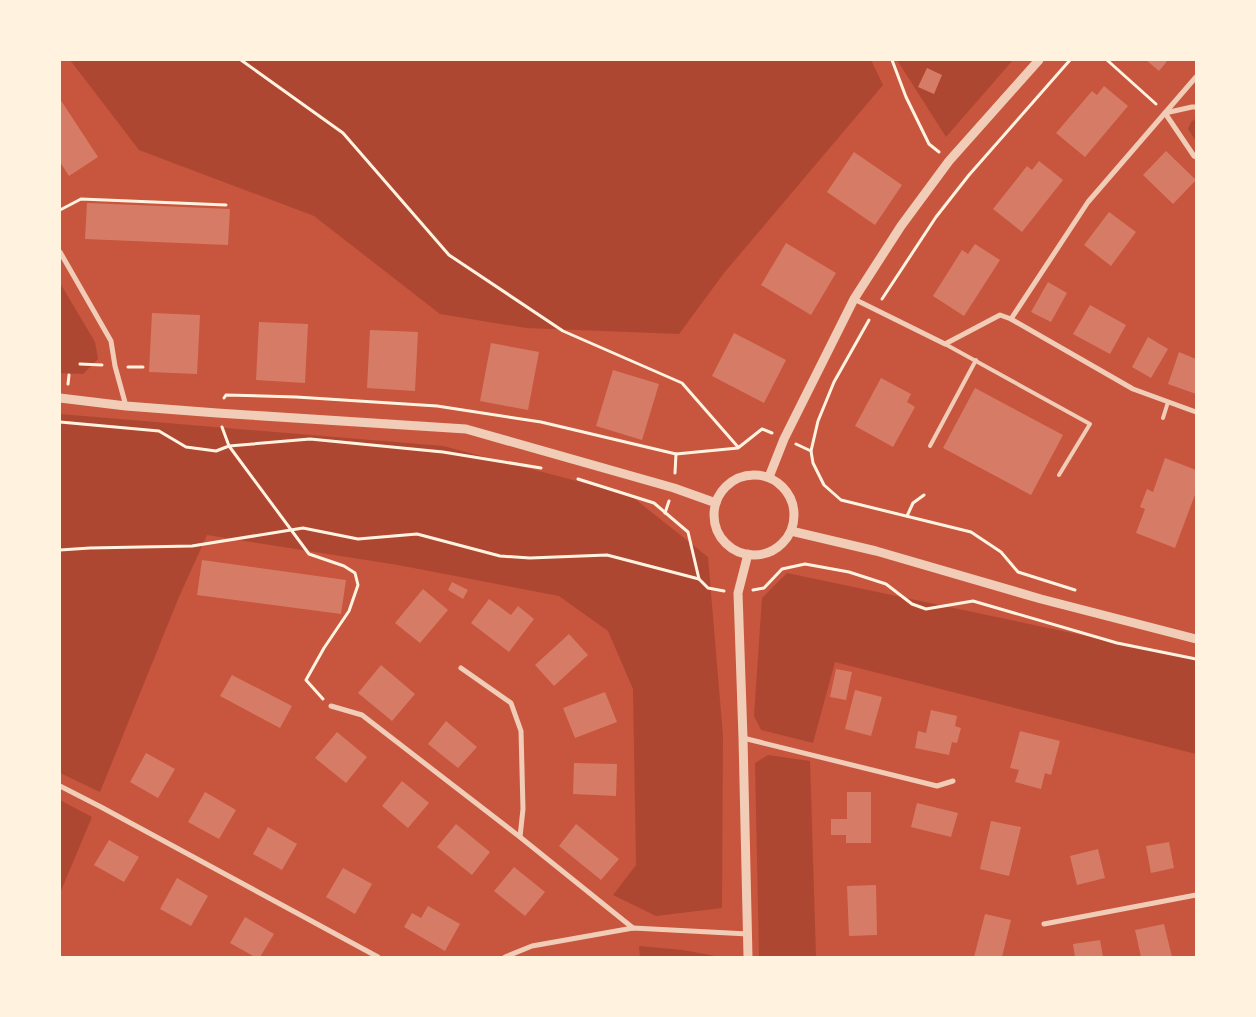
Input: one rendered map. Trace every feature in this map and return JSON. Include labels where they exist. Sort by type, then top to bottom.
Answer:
[{"type":"street","points":[[769,477],[784,439],[854,299],[901,226],[949,161],[1039,60]]},
{"type":"street","points":[[1011,319],[1088,202],[1196,77]]},
{"type":"street","points":[[1165,113],[1196,107]]},
{"type":"street","points":[[1165,113],[1196,157]]},
{"type":"street","points":[[60,252],[111,341],[115,366],[126,406]]},
{"type":"street","points":[[854,299],[945,344],[1000,316],[1011,319],[1133,389],[1196,412]]},
{"type":"street","points":[[60,398],[126,406],[217,413],[466,429],[674,488],[716,503]]},
{"type":"street","points":[[750,475],[769,477],[780,484],[789,495],[794,509],[794,523],[791,531],[774,550],[762,554],[740,552],[728,545],[719,534],[714,517],[716,503],[722,491],[732,482],[750,475]]},
{"type":"street","points":[[791,531],[876,552],[1041,599],[1196,639]]},
{"type":"street","points":[[748,554],[738,593],[748,957]]},
{"type":"street","points":[[461,668],[511,703],[521,731],[523,809],[520,837]]},
{"type":"street","points":[[330,706],[362,715],[520,837],[633,928]]},
{"type":"street","points":[[743,738],[937,786],[953,781]]},
{"type":"street","points":[[60,786],[378,957]]},
{"type":"street","points":[[1044,924],[1196,895]]},
{"type":"street","points":[[506,957],[532,946],[633,928],[748,934]]},
{"type":"lane","points":[[945,344],[1090,424],[1059,475]]},
{"type":"lane","points":[[930,446],[976,360]]},
{"type":"lane","points":[[1163,418],[1168,402]]},
{"type":"path","points":[[241,60],[343,133],[449,255],[562,331],[682,383],[738,448]]},
{"type":"path","points":[[892,60],[906,97],[929,144],[969,175]]},
{"type":"path","points":[[1070,60],[969,175],[936,217],[875,309],[834,382],[818,421],[811,450],[813,463],[824,485],[841,500],[971,532],[1001,552],[1018,572],[1083,592]]},
{"type":"path","points":[[1107,60],[1165,113]]},
{"type":"path","points":[[60,210],[81,199],[226,205]]},
{"type":"path","points":[[330,706],[306,680],[324,648],[349,611],[358,585],[355,573],[344,566],[309,554],[229,446],[217,413],[226,394],[437,406],[532,420],[676,454],[738,448],[762,429],[811,450]]},
{"type":"path","points":[[60,422],[158,431],[186,447],[216,451],[229,446],[310,439],[443,452],[541,468]]},
{"type":"path","points":[[569,476],[654,503],[688,532],[699,579]]},
{"type":"path","points":[[907,516],[913,503],[924,495]]},
{"type":"path","points":[[60,550],[192,546],[303,528],[358,539],[417,534],[500,556],[530,558],[607,555],[699,579],[708,588],[738,593],[764,588],[782,569],[805,564],[850,572],[886,584],[912,604],[926,609],[973,601],[1117,643],[1196,659]]},
{"type":"shaded area","points":[[70,60],[871,60],[883,85],[724,273],[679,334],[526,328],[440,314],[314,216],[139,150]]},
{"type":"shaded area","points":[[897,60],[1013,60],[946,137]]},
{"type":"shaded area","points":[[1195,119],[1196,141],[1188,129],[1191,122]]},
{"type":"shaded area","points":[[60,283],[95,342],[98,359],[83,374],[60,373]]},
{"type":"shaded area","points":[[60,414],[443,446],[630,495],[708,557],[723,736],[722,908],[656,916],[613,895],[636,865],[633,689],[608,631],[559,596],[398,565],[207,535],[179,597],[100,792],[60,773]]},
{"type":"shaded area","points":[[787,573],[1196,659],[1196,754],[835,662],[813,743],[761,730],[754,716],[762,598]]},
{"type":"shaded area","points":[[768,755],[810,761],[816,957],[759,957],[755,763]]},
{"type":"shaded area","points":[[60,800],[92,817],[60,893]]},
{"type":"shaded area","points":[[639,946],[683,950],[720,957],[640,957]]},
{"type":"building","points":[[1146,60],[1168,60],[1159,71]]},
{"type":"building","points":[[927,68],[942,75],[934,94],[918,87]]},
{"type":"building","points":[[1104,86],[1128,106],[1085,157],[1056,133],[1092,91],[1097,95]]},
{"type":"building","points":[[60,99],[98,157],[69,176],[60,162]]},
{"type":"building","points":[[1166,151],[1196,180],[1173,204],[1143,175]]},
{"type":"building","points":[[854,152],[902,185],[875,225],[827,192]]},
{"type":"building","points":[[1039,161],[1063,180],[1022,232],[993,209],[1027,166],[1032,170]]},
{"type":"building","points":[[87,203],[230,209],[228,245],[85,239]]},
{"type":"building","points":[[1109,212],[1136,232],[1111,266],[1084,245]]},
{"type":"building","points":[[786,243],[836,273],[811,315],[761,285]]},
{"type":"building","points":[[975,244],[1000,260],[964,316],[933,296],[962,250],[968,254]]},
{"type":"building","points":[[1048,282],[1067,293],[1051,322],[1031,312]]},
{"type":"building","points":[[1090,305],[1126,325],[1110,354],[1073,334]]},
{"type":"building","points":[[152,313],[200,315],[197,374],[149,372]]},
{"type":"building","points":[[259,322],[308,324],[305,383],[256,380]]},
{"type":"building","points":[[370,330],[418,332],[415,391],[367,388]]},
{"type":"building","points":[[734,333],[786,360],[764,403],[712,376]]},
{"type":"building","points":[[1148,337],[1168,349],[1151,378],[1132,367]]},
{"type":"building","points":[[491,343],[539,352],[528,410],[480,401]]},
{"type":"building","points":[[1179,352],[1196,359],[1196,394],[1168,384]]},
{"type":"building","points":[[613,370],[659,384],[642,440],[596,426]]},
{"type":"building","points":[[881,378],[911,394],[907,402],[915,407],[893,447],[855,426]]},
{"type":"building","points":[[975,388],[1063,435],[1031,495],[943,448]]},
{"type":"building","points":[[1165,458],[1196,470],[1196,492],[1175,548],[1136,533],[1145,509],[1140,507],[1147,489],[1153,492]]},
{"type":"building","points":[[202,560],[346,580],[341,614],[197,595]]},
{"type":"building","points":[[452,582],[468,590],[463,599],[448,590]]},
{"type":"building","points":[[423,589],[448,610],[420,643],[395,623]]},
{"type":"building","points":[[489,599],[511,615],[518,606],[534,619],[509,652],[471,623]]},
{"type":"building","points":[[569,634],[588,655],[554,686],[535,665]]},
{"type":"building","points":[[381,665],[415,694],[392,721],[358,693]]},
{"type":"building","points":[[836,669],[852,672],[846,700],[830,697]]},
{"type":"building","points":[[232,675],[292,706],[280,728],[220,696]]},
{"type":"building","points":[[855,690],[882,697],[871,736],[845,729]]},
{"type":"building","points":[[605,692],[617,722],[575,738],[563,708]]},
{"type":"building","points":[[931,710],[957,716],[955,726],[961,728],[957,743],[952,742],[949,755],[915,748],[918,731],[926,733]]},
{"type":"building","points":[[446,721],[477,747],[458,768],[428,744]]},
{"type":"building","points":[[1020,731],[1060,741],[1051,775],[1045,773],[1041,789],[1015,782],[1019,770],[1010,768]]},
{"type":"building","points":[[337,732],[367,757],[346,783],[315,758]]},
{"type":"building","points":[[146,753],[175,769],[158,798],[130,782]]},
{"type":"building","points":[[574,763],[617,764],[616,796],[573,794]]},
{"type":"building","points":[[402,781],[429,803],[408,828],[382,806]]},
{"type":"building","points":[[205,792],[236,810],[219,839],[188,822]]},
{"type":"building","points":[[847,792],[871,792],[871,843],[846,843],[846,835],[831,835],[831,819],[847,819]]},
{"type":"building","points":[[917,803],[958,813],[951,837],[911,827]]},
{"type":"building","points":[[991,821],[1021,827],[1009,876],[980,869]]},
{"type":"building","points":[[456,824],[490,852],[472,875],[437,847]]},
{"type":"building","points":[[576,824],[619,859],[601,880],[559,846]]},
{"type":"building","points":[[268,827],[297,844],[282,870],[253,854]]},
{"type":"building","points":[[109,840],[139,857],[124,882],[94,865]]},
{"type":"building","points":[[1169,842],[1174,868],[1151,873],[1146,846]]},
{"type":"building","points":[[1098,849],[1105,878],[1077,885],[1070,856]]},
{"type":"building","points":[[514,867],[545,892],[525,916],[494,891]]},
{"type":"building","points":[[343,868],[372,884],[355,914],[326,897]]},
{"type":"building","points":[[177,878],[208,896],[191,926],[160,909]]},
{"type":"building","points":[[876,885],[877,935],[849,936],[847,886]]},
{"type":"building","points":[[428,906],[460,924],[445,951],[404,927],[412,913],[421,918]]},
{"type":"building","points":[[985,914],[1011,920],[1002,957],[974,957]]},
{"type":"building","points":[[245,917],[274,934],[260,957],[255,957],[230,943]]},
{"type":"building","points":[[1164,924],[1172,957],[1141,957],[1135,930]]},
{"type":"building","points":[[1100,940],[1103,957],[1075,957],[1073,944]]}]
